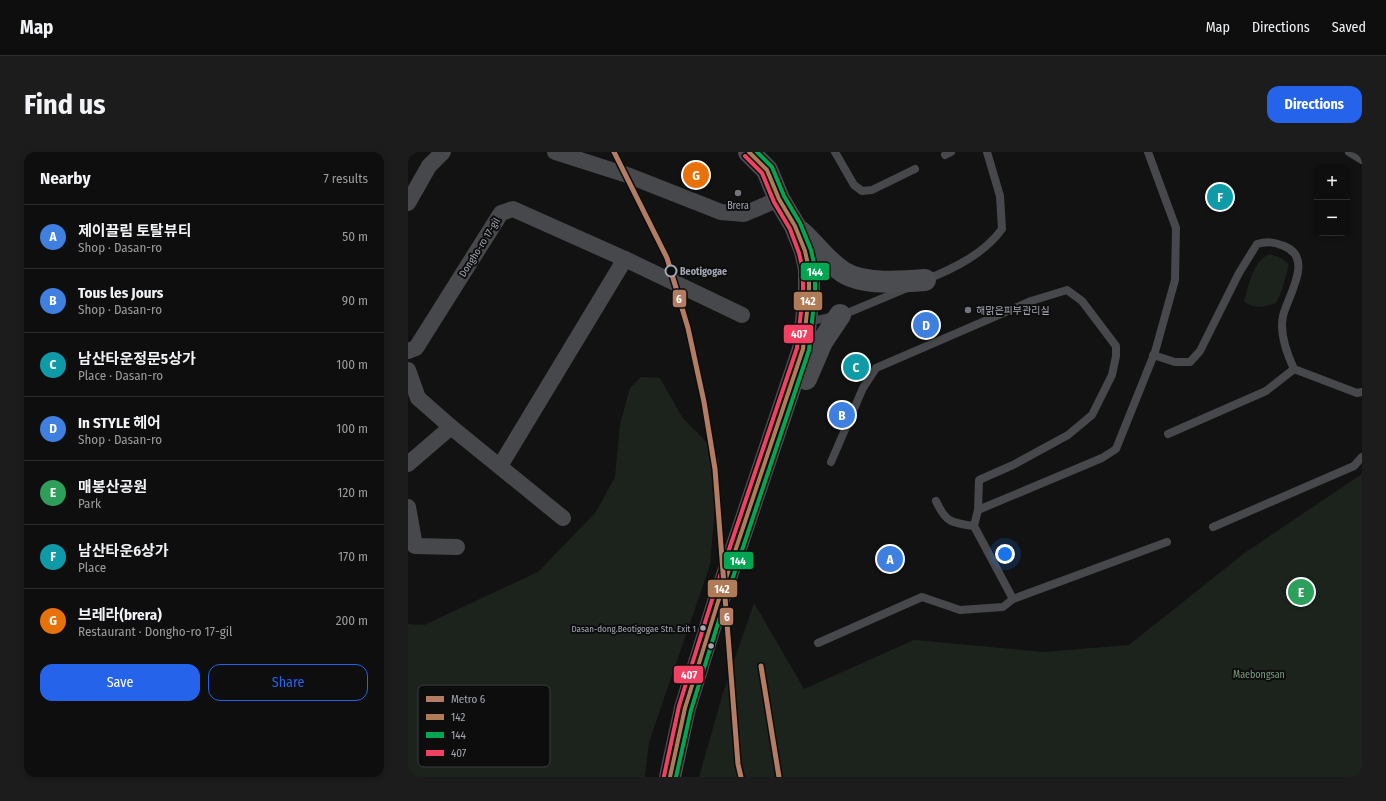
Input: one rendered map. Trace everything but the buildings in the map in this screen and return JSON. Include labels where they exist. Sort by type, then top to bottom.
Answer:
[{"type":"main road","points":[[670,777],[685,708],[803,349],[809,269],[805,251],[795,226],[779,199],[767,170],[749,152]]},
{"type":"main road","points":[[795,226],[813,242],[830,261],[849,275],[873,281],[892,282],[925,280]]},
{"type":"main road","points":[[773,439],[801,390],[822,342],[840,315]]},
{"type":"street","points":[[408,203],[429,166],[443,152]]},
{"type":"street","points":[[555,152],[627,175],[721,212],[744,214],[779,199]]},
{"type":"street","name":"Dongho-ro 17-gil","points":[[408,351],[416,348],[500,213],[513,209],[625,259],[742,315]]},
{"type":"street","points":[[500,466],[625,259]]},
{"type":"street","points":[[408,370],[418,398],[451,427],[563,518]]},
{"type":"street","points":[[408,464],[451,427]]},
{"type":"street","points":[[408,507],[414,546],[457,547]]},
{"type":"lane","points":[[835,152],[854,185],[862,191],[872,190],[915,169]]},
{"type":"lane","points":[[806,323],[840,315],[945,272],[987,246],[1002,229],[1000,196],[987,152]]},
{"type":"lane","points":[[978,510],[1102,458],[1116,449],[1153,355],[1175,280],[1176,228],[1148,152]]},
{"type":"lane","points":[[1349,152],[1362,160]]},
{"type":"lane","points":[[1153,355],[1175,362],[1190,362],[1200,351],[1238,273],[1257,244],[1264,242],[1275,243],[1288,247],[1295,255],[1299,271],[1283,317],[1282,332],[1294,369],[1358,393],[1362,392]]},
{"type":"lane","points":[[832,462],[863,388],[876,368],[1031,301],[1067,290],[1082,301],[1116,346],[1116,356],[1112,375],[1092,415],[1068,435],[1013,465],[978,480],[978,510],[974,526],[1013,599]]},
{"type":"lane","points":[[1168,434],[1266,390],[1294,369]]},
{"type":"lane","points":[[1213,527],[1354,466],[1362,457]]},
{"type":"lane","points":[[936,501],[943,515],[953,523],[974,526]]},
{"type":"lane","points":[[818,642],[922,597],[960,610],[1003,607],[1013,599],[1167,542]]},
{"type":"green space","points":[[1270,254],[1281,258],[1289,264],[1282,290],[1276,303],[1260,307],[1252,306],[1244,301],[1252,274],[1259,262]]},
{"type":"green space","points":[[641,377],[660,378],[682,417],[711,447],[719,459],[710,565],[649,742],[645,777],[408,777],[408,624],[424,625],[538,572],[596,512],[615,477],[620,424],[630,388]]},
{"type":"green space","name":"Maebongsan","points":[[1362,474],[1362,777],[699,777],[723,693],[754,603],[804,689],[914,640],[1044,652],[1129,645],[1246,552]]},
{"type":"metro line","name":"6","points":[[614,152],[667,258],[688,328],[704,402],[715,469],[738,764],[741,777]]},
{"type":"metro line","name":"6","points":[[761,666],[779,777]]},
{"type":"transit line","name":"142","points":[[670,777],[685,708],[718,602],[803,349],[809,293],[809,269],[805,251],[795,226],[779,199],[767,170],[749,152]]},
{"type":"transit line","name":"144","points":[[676,777],[691,710],[724,604],[809,350],[815,293],[815,268],[811,250],[800,223],[784,196],[772,167],[757,152]]},
{"type":"transit line","name":"407","points":[[664,776],[679,706],[712,600],[797,348],[803,293],[803,270],[799,253],[790,229],[774,202],[762,173],[745,156]]},
{"type":"place","name":"브레라(brera)","points":[[696,175]]},
{"type":"place","name":"Brera","points":[[738,193]]},
{"type":"place","name":"남산타운6상가","points":[[1220,197]]},
{"type":"place","name":"Beotigogae","points":[[671,271]]},
{"type":"place","name":"해맑은피부관리실","points":[[968,310]]},
{"type":"place","name":"In STYLE 헤어","points":[[926,325]]},
{"type":"place","name":"남산타운정문5상가","points":[[856,367]]},
{"type":"place","name":"Tous les Jours","points":[[842,415]]},
{"type":"place","name":"제이끌림 토탈뷰티","points":[[890,559]]},
{"type":"place","name":"매봉산공원","points":[[1301,592]]},
{"type":"place","name":"Dasan-dong.Beotigogae Stn. Exit 1","points":[[703,628]]}]
